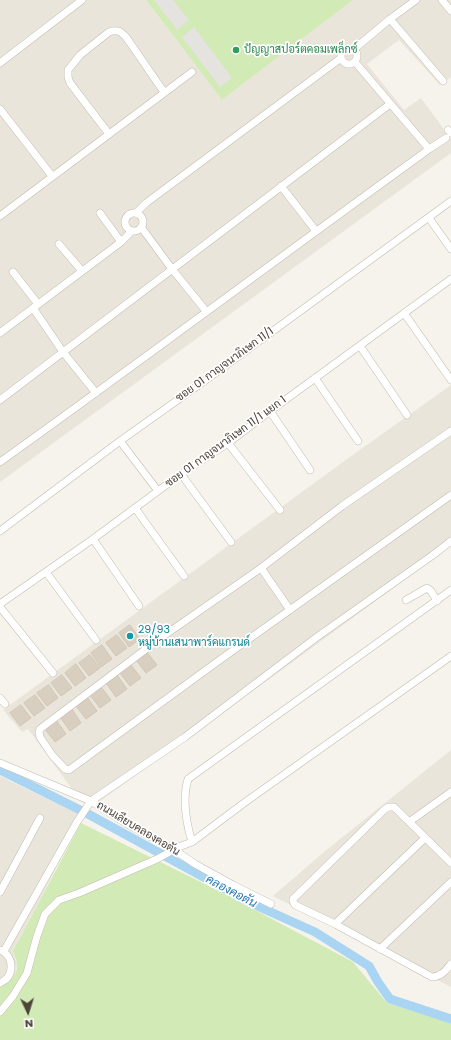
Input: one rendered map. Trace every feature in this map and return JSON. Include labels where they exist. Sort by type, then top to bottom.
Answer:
[{"type":"street","points":[[0,63],[82,0]]},
{"type":"street","points":[[353,50],[390,19],[416,0]]},
{"type":"street","points":[[442,0],[451,10]]},
{"type":"street","points":[[390,19],[443,81]]},
{"type":"street","points":[[109,134],[70,83],[68,78],[68,70],[80,55],[109,32],[115,30],[121,32],[126,37],[164,92]]},
{"type":"street","points":[[136,213],[142,217],[143,220],[141,227],[139,230],[129,229],[126,226],[126,218],[129,215],[136,213],[146,203],[341,58],[343,51],[350,48],[353,50],[357,56],[355,62]]},
{"type":"street","points":[[341,58],[342,61],[348,64],[355,62]]},
{"type":"street","points":[[355,62],[429,149]]},
{"type":"street","points":[[0,216],[192,72]]},
{"type":"street","points":[[0,400],[390,104]]},
{"type":"street","points":[[0,109],[52,176]]},
{"type":"street","points":[[0,462],[448,134]]},
{"type":"street","points":[[281,186],[316,231]]},
{"type":"street","name":"ซอย 01 กาญจนาภิเษก 11/1","points":[[0,531],[120,441],[451,201]]},
{"type":"street","points":[[100,213],[121,242]]},
{"type":"street","points":[[429,218],[451,249]]},
{"type":"street","points":[[141,227],[206,311]]},
{"type":"street","points":[[0,332],[121,242],[132,230]]},
{"type":"street","points":[[59,244],[82,271]]},
{"type":"street","points":[[13,272],[63,352],[96,393]]},
{"type":"street","name":"ซอย 01 กาญจนาภิเษก 11/1 แยก 1","points":[[0,604],[93,539],[181,474],[228,443],[404,313],[450,281]]},
{"type":"street","points":[[404,313],[451,380]]},
{"type":"street","points":[[360,346],[407,415]]},
{"type":"street","points":[[315,378],[358,441]]},
{"type":"street","points":[[270,411],[310,470]]},
{"type":"street","points":[[451,431],[342,506],[261,568],[162,637],[40,729],[40,737],[52,755],[65,769],[69,770],[221,659],[451,495]]},
{"type":"street","points":[[120,441],[158,491]]},
{"type":"street","points":[[228,443],[280,510]]},
{"type":"street","points":[[181,474],[231,542]]},
{"type":"street","points":[[136,508],[184,576]]},
{"type":"street","points":[[93,539],[139,606]]},
{"type":"street","points":[[0,983],[7,978],[12,969],[10,959],[2,951],[77,822],[90,804],[185,737],[317,637],[451,541]]},
{"type":"street","points":[[261,568],[290,610]]},
{"type":"street","points":[[46,572],[96,640]]},
{"type":"street","points":[[406,600],[427,588],[431,591],[437,601]]},
{"type":"street","points":[[192,842],[186,824],[185,795],[188,779],[451,590]]},
{"type":"street","points":[[0,608],[53,673]]},
{"type":"street","points":[[0,1012],[13,996],[27,973],[37,936],[45,914],[59,900],[79,893],[192,842],[244,803],[451,656]]},
{"type":"street","points":[[0,698],[5,704]]},
{"type":"street","name":"ถนนเลียบคลองคอตัน","points":[[0,763],[90,804],[127,824],[170,851],[271,904]]},
{"type":"street","points":[[409,822],[451,792]]},
{"type":"street","points":[[451,863],[394,807],[389,806],[293,899],[295,905],[335,924],[432,977],[441,975],[451,964]]},
{"type":"street","points":[[0,892],[40,818]]},
{"type":"street","points":[[335,924],[425,838]]},
{"type":"street","points":[[380,949],[451,882]]},
{"type":"shaded area","points":[[0,0],[146,0],[222,100],[353,0],[451,0],[451,77],[440,85],[399,40],[367,64],[404,110],[421,98],[451,139],[451,153],[0,482]]},
{"type":"shaded area","points":[[154,0],[173,0],[189,20],[177,30]]},
{"type":"shaded area","points":[[194,27],[232,78],[220,87],[182,37]]},
{"type":"shaded area","points":[[451,385],[451,546],[99,802],[72,789],[28,729],[22,732],[3,710]]},
{"type":"shaded area","points":[[451,750],[451,987],[273,896],[324,852]]},
{"type":"shaded area","points":[[0,776],[82,816],[13,951],[17,964],[15,975],[9,983],[0,986]]},
{"type":"green space","name":"ปัญญาสปอร์ตคอมเพล็กซ์","points":[[146,0],[353,0],[222,100]]},
{"type":"green space","points":[[81,823],[221,892],[353,962],[387,1003],[451,1023],[451,1040],[0,1040],[0,986],[7,983],[16,972],[17,962],[13,951]]},
{"type":"building","name":"29/93 หมู่บ้านเสนาพาร์คแกรนด์","points":[[130,625],[140,639],[129,647],[119,633]]},
{"type":"building","points":[[117,635],[127,648],[116,656],[106,643]]},
{"type":"building","points":[[102,645],[112,659],[101,667],[91,653]]},
{"type":"building","points":[[147,652],[157,665],[146,673],[136,660]]},
{"type":"building","points":[[90,655],[100,668],[89,676],[79,663]]},
{"type":"building","points":[[76,664],[86,678],[75,686],[65,673]]},
{"type":"building","points":[[131,665],[141,678],[130,686],[120,673]]},
{"type":"building","points":[[62,675],[72,688],[61,696],[51,683]]},
{"type":"building","points":[[117,675],[127,689],[116,697],[106,683]]},
{"type":"building","points":[[49,685],[58,698],[47,706],[37,693]]},
{"type":"building","points":[[101,687],[111,700],[100,708],[90,695]]},
{"type":"building","points":[[35,695],[45,708],[34,716],[24,703]]},
{"type":"building","points":[[87,697],[97,711],[86,719],[76,706]]},
{"type":"building","points":[[21,705],[31,718],[20,726],[10,713]]},
{"type":"building","points":[[72,709],[81,723],[70,731],[60,717]]},
{"type":"building","points":[[56,720],[66,734],[55,742],[45,729]]},
{"type":"waterway","name":"คลองคอตัน","points":[[0,770],[88,814],[253,904],[315,932],[369,966],[390,999],[451,1019]]},
{"type":"place","name":"ปัญญาสปอร์ตคอมเพล็กซ์","points":[[236,50]]},
{"type":"place","name":"29/93 หมู่บ้านเสนาพาร์คแกรนด์","points":[[130,636]]}]
